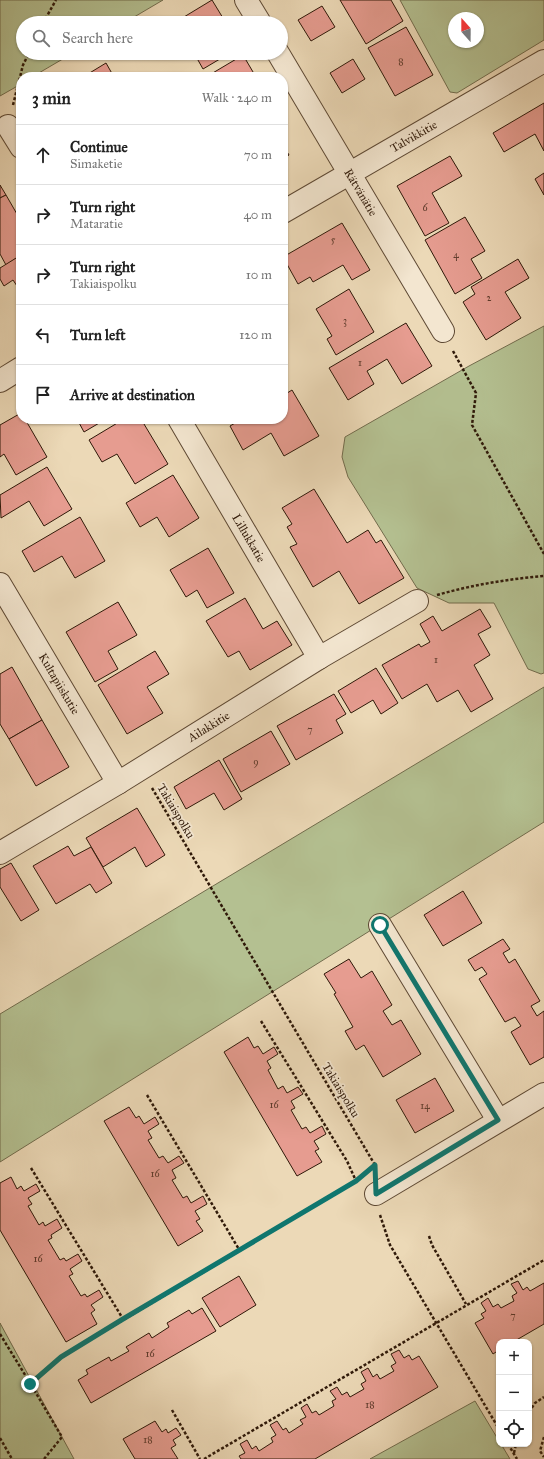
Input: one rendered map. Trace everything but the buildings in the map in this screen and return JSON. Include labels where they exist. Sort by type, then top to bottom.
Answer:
[{"type":"street","points":[[246,0],[256,16]]},
{"type":"street","name":"Rätvänätie","points":[[282,60],[443,331]]},
{"type":"street","name":"Talvikkitie","points":[[288,209],[544,62]]},
{"type":"street","points":[[8,126],[16,139]]},
{"type":"street","points":[[0,380],[16,371]]},
{"type":"street","name":"Lillukkatie","points":[[182,424],[318,658]]},
{"type":"street","name":"Kultapiiskutie","points":[[0,584],[118,783]]},
{"type":"street","name":"Ailakkitie","points":[[0,853],[141,769],[318,658],[417,601]]},
{"type":"street","points":[[380,925],[498,1120]]},
{"type":"street","points":[[376,1194],[544,1094]]},
{"type":"path","points":[[47,16],[56,0]]},
{"type":"path","points":[[21,72],[26,60]]},
{"type":"path","points":[[8,126],[16,93]]},
{"type":"path","points":[[443,331],[476,393],[472,425],[544,554]]},
{"type":"path","points":[[417,601],[457,589],[518,578],[544,576]]},
{"type":"path","name":"Takiaispolku","points":[[141,769],[375,1165],[376,1194],[381,1219],[390,1245],[496,1424]]},
{"type":"path","points":[[261,1022],[347,1161],[356,1181]]},
{"type":"path","points":[[148,1095],[240,1251]]},
{"type":"path","points":[[370,1169],[375,1165]]},
{"type":"path","points":[[31,1168],[123,1319]]},
{"type":"path","points":[[30,1384],[61,1357],[240,1251],[361,1177]]},
{"type":"path","points":[[429,1236],[432,1245],[466,1304]]},
{"type":"path","points":[[204,1459],[466,1304],[544,1260]]},
{"type":"path","points":[[0,1334],[62,1437],[44,1459]]},
{"type":"path","points":[[530,1411],[535,1403],[544,1397]]},
{"type":"path","points":[[172,1410],[200,1459]]},
{"type":"path","points":[[544,1437],[540,1451],[544,1458]]},
{"type":"path","points":[[0,1438],[12,1459]]},
{"type":"path","points":[[510,1447],[517,1459]]},
{"type":"path","points":[[514,1454],[515,1447]]},
{"type":"green space","points":[[0,0],[163,0],[136,16],[16,16],[16,60],[61,60],[41,72],[16,72],[16,87],[0,96]]},
{"type":"green space","points":[[400,0],[544,0],[544,40],[457,93],[450,92]]},
{"type":"green space","points":[[544,326],[544,673],[541,674],[528,669],[494,603],[449,603],[417,588],[348,477],[342,457],[345,437],[469,366]]},
{"type":"green space","points":[[544,687],[544,822],[0,1162],[0,1014]]},
{"type":"green space","points":[[0,1323],[74,1459],[0,1459]]},
{"type":"green space","points":[[475,1401],[496,1436],[496,1447],[503,1447],[510,1459],[370,1459]]},
{"type":"route","points":[[30,1384],[61,1357],[356,1181],[375,1165],[376,1194],[498,1120],[380,925]]}]
